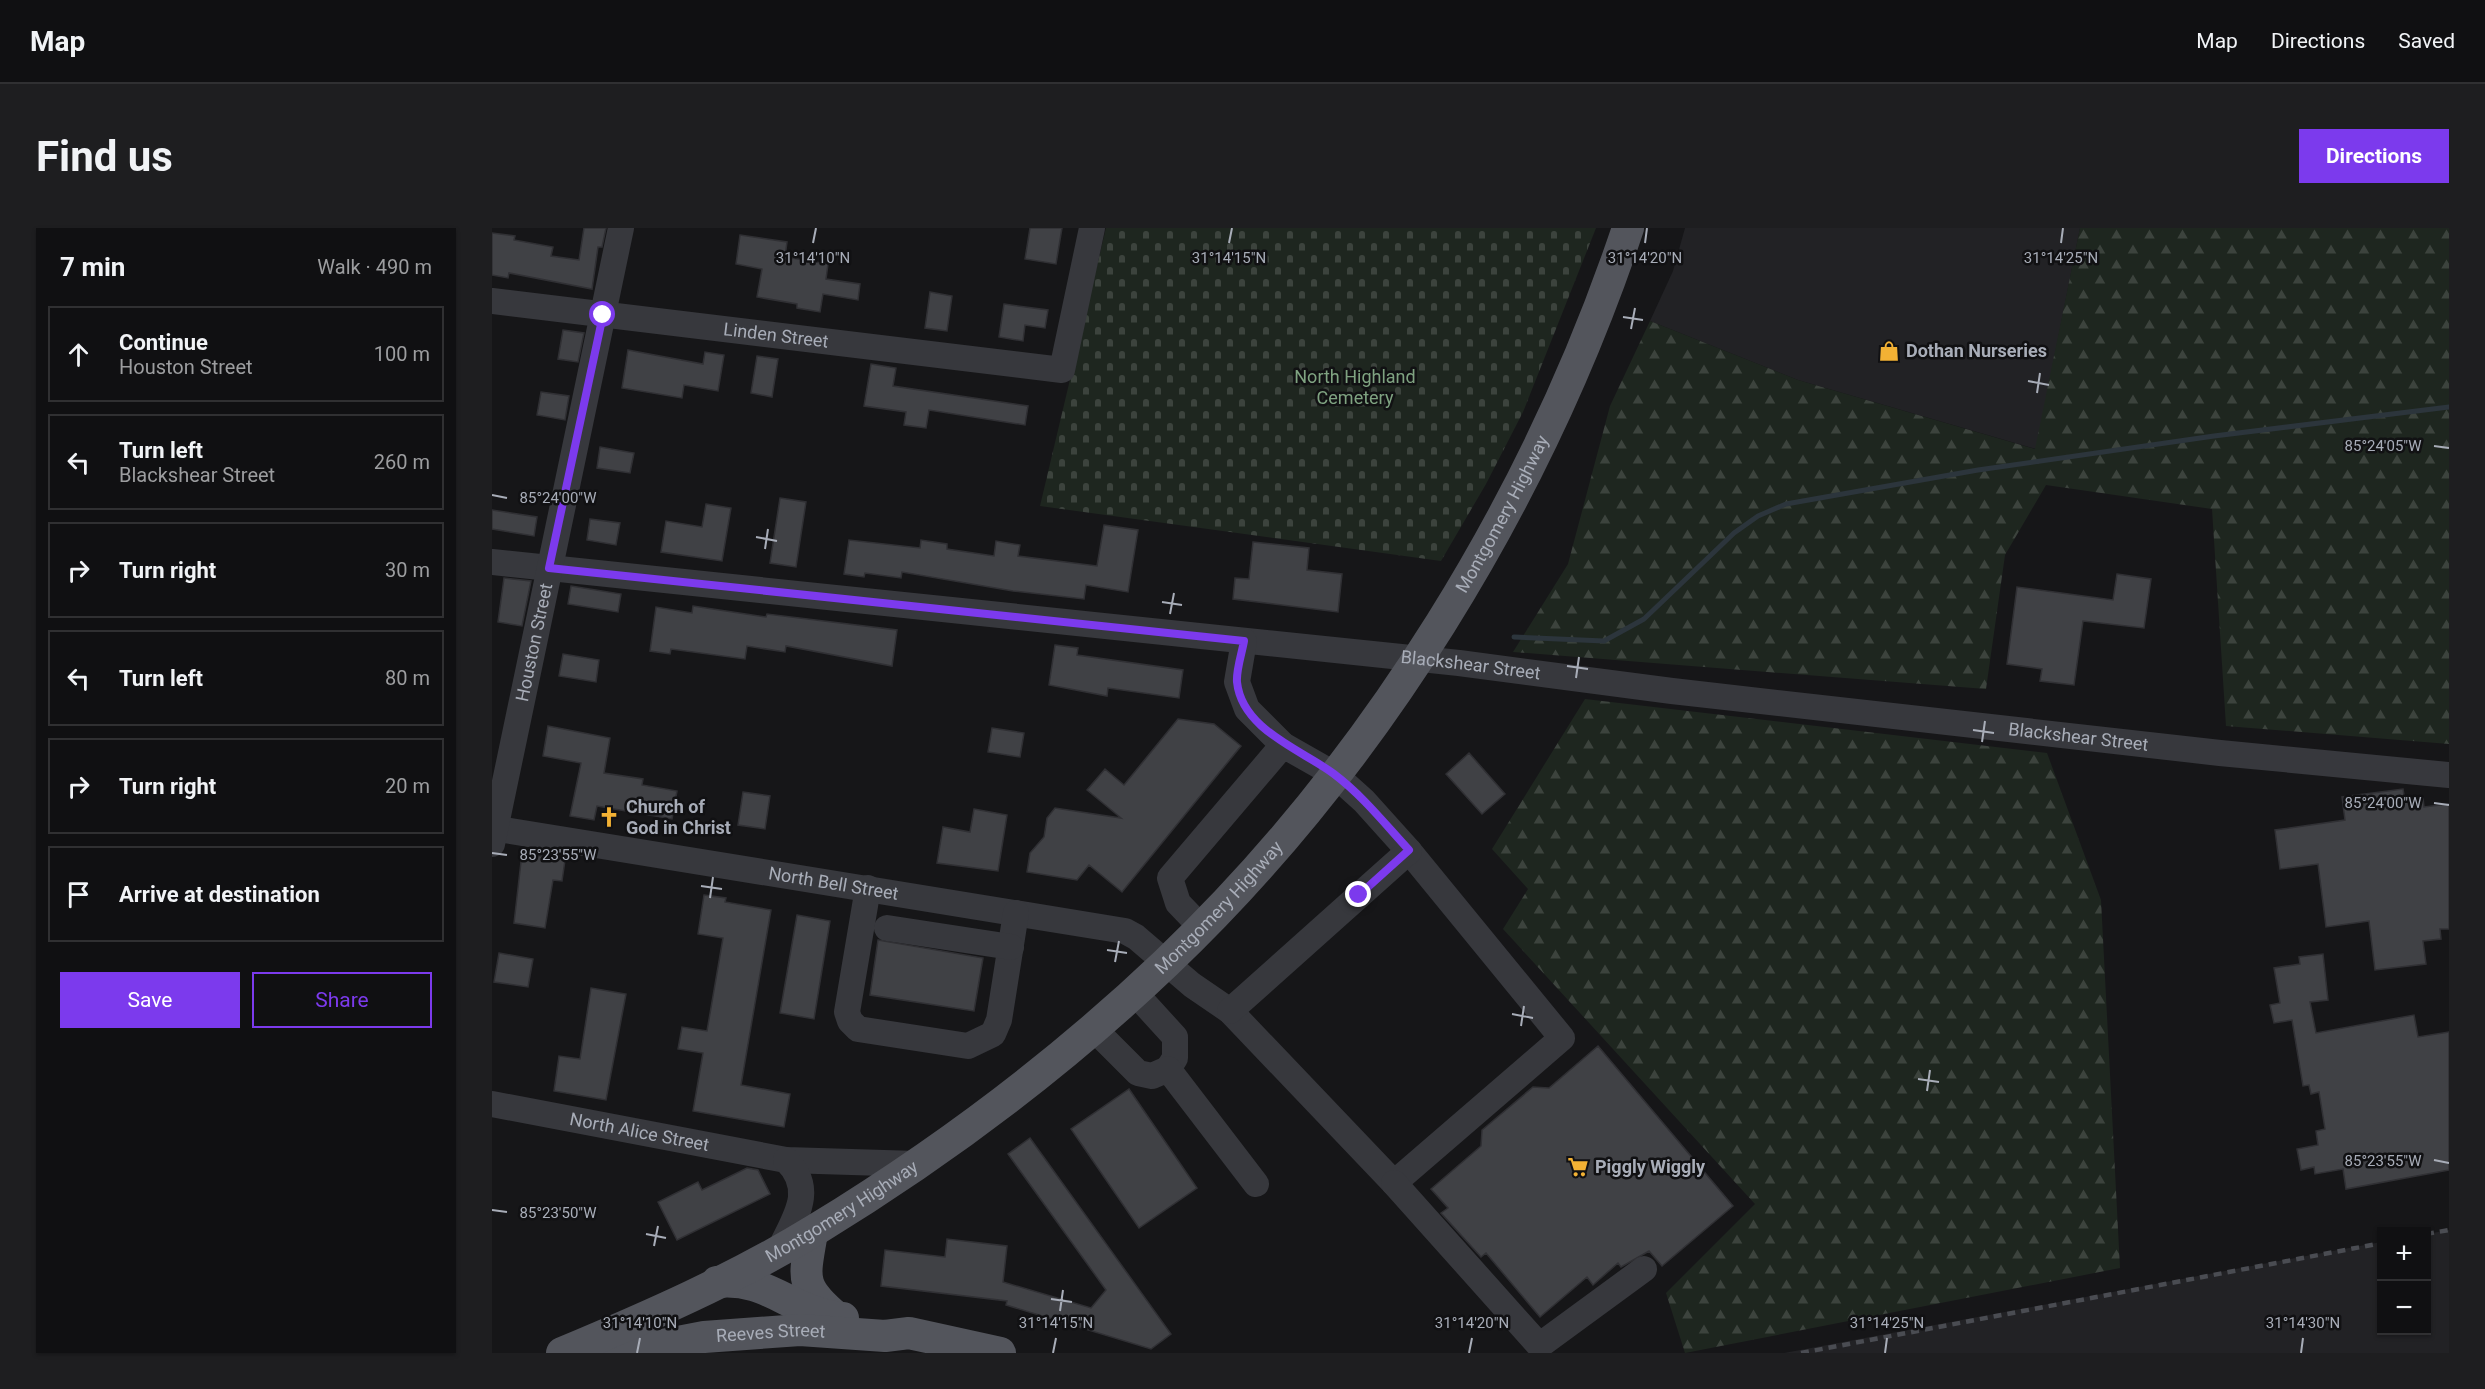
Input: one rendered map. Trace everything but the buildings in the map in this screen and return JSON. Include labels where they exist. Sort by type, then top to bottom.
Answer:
[{"type":"main road","name":"Montgomery Highway","points":[[563,1353],[656,1313],[717,1282],[763,1264],[917,1164],[1015,1093],[1093,1028],[1167,962],[1201,927],[1281,839],[1334,774],[1418,660],[1481,553],[1542,439],[1595,319],[1628,228]]},
{"type":"main road","points":[[812,1232],[806,1275],[807,1284],[816,1300],[836,1317]]},
{"type":"main road","name":"Reeves Street","points":[[763,1264],[765,1288],[816,1315],[887,1322],[909,1333],[1000,1353]]},
{"type":"main road","points":[[763,1264],[754,1303],[778,1322],[800,1330]]},
{"type":"main road","name":"Reeves Street","points":[[563,1353],[647,1348],[704,1337],[800,1330],[885,1336],[909,1333]]},
{"type":"street","name":"Houston Street","points":[[493,834],[621,228]]},
{"type":"street","name":"Linden Street","points":[[492,301],[1062,370],[1092,228]]},
{"type":"street","name":"Blackshear Street","points":[[492,562],[1418,660],[2175,748],[2449,776]]},
{"type":"street","points":[[1244,641],[1237,682],[1247,709],[1284,745],[1334,774],[1364,801],[1409,850],[1562,1038],[1394,1183]]},
{"type":"street","points":[[1201,927],[1178,903],[1170,878],[1284,745]]},
{"type":"street","name":"North Bell Street","points":[[493,834],[868,888],[1125,931],[1167,962],[1192,985],[1230,1011],[1394,1183],[1537,1343],[1543,1343],[1644,1269]]},
{"type":"street","points":[[1230,1011],[1409,850]]},
{"type":"street","points":[[868,888],[847,1012],[850,1021],[858,1029],[963,1046],[982,1041],[993,1034],[999,1020],[1016,913]]},
{"type":"street","points":[[887,928],[1011,947]]},
{"type":"street","points":[[1093,1028],[1138,1073],[1152,1076],[1168,1069],[1175,1058],[1175,1037],[1134,992]]},
{"type":"street","points":[[1168,1069],[1256,1184]]},
{"type":"street","name":"North Alice Street","points":[[492,1104],[786,1160],[917,1164]]},
{"type":"street","points":[[763,1264],[803,1195],[798,1175],[786,1160]]},
{"type":"shaded area","name":"Dothan Nurseries","points":[[1685,228],[2080,228],[2036,449],[1798,380],[1650,321],[1673,271]]},
{"type":"shaded area","points":[[2449,1230],[2449,1353],[1784,1353],[2377,1243],[2377,1335],[2431,1335],[2431,1233]]},
{"type":"green space","name":"North Highland Cemetery","points":[[1106,228],[1596,228],[1523,412],[1486,484],[1441,561],[1040,506]]},
{"type":"green space","points":[[2080,228],[2449,228],[2449,744],[2226,726],[2212,509],[2046,485],[2005,555],[1986,689],[1513,652],[1568,564],[1610,406],[1650,321],[1798,380],[2035,449]]},
{"type":"green space","points":[[1585,699],[2047,753],[2101,900],[2120,1268],[1685,1353],[1666,1293],[1755,1204],[1503,929],[1528,889],[1492,849]]},
{"type":"waterway","points":[[1514,637],[1604,641],[1644,619],[1734,533],[1758,516],[1786,504],[1978,470],[2214,436],[2449,407]]},
{"type":"railway","points":[[2431,1233],[2449,1230]]},
{"type":"railway","points":[[1801,1353],[2377,1244]]},
{"type":"place","name":"Dothan Nurseries","points":[[1889,351]]},
{"type":"place","name":"Church of God in Christ","points":[[609,817]]},
{"type":"place","name":"Piggly Wiggly","points":[[1578,1167]]},
{"type":"route","points":[[603,315],[549,568],[1244,641],[1237,682],[1247,709],[1284,745],[1334,774],[1364,801],[1409,850],[1359,895]]}]
